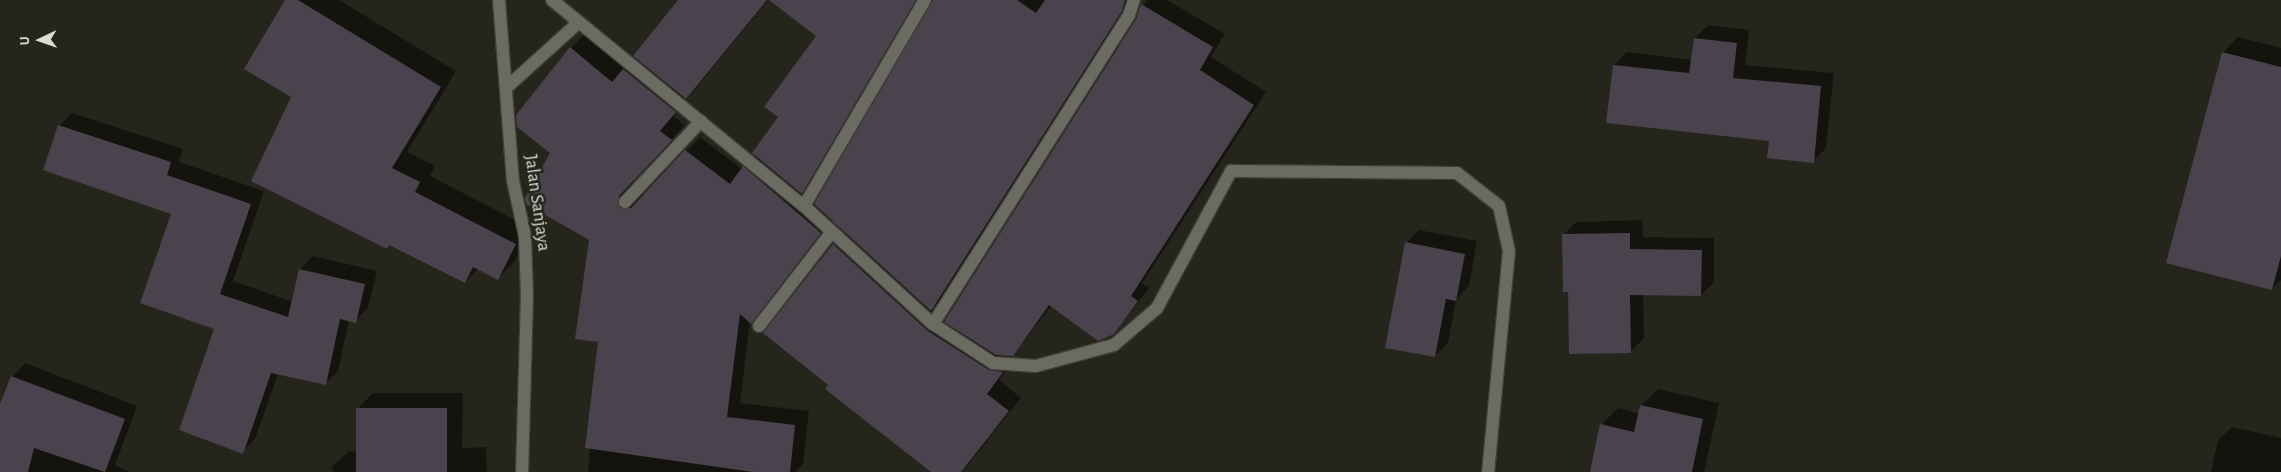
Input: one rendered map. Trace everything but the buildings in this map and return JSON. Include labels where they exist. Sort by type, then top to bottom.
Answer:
[{"type":"street","name":"Jalan Sanjaya","points":[[499,0],[513,181],[525,236],[527,295],[522,472]]},
{"type":"street","points":[[552,0],[804,206],[831,233],[933,324],[993,363],[1036,366],[1114,345],[1157,308],[1230,171],[1457,173],[1499,206],[1509,251],[1488,472]]},
{"type":"street","points":[[804,206],[925,0]]},
{"type":"street","points":[[933,324],[1129,15],[1134,0]]},
{"type":"street","points":[[506,88],[579,22]]},
{"type":"street","points":[[625,202],[701,121]]},
{"type":"street","points":[[759,326],[831,233]]}]
